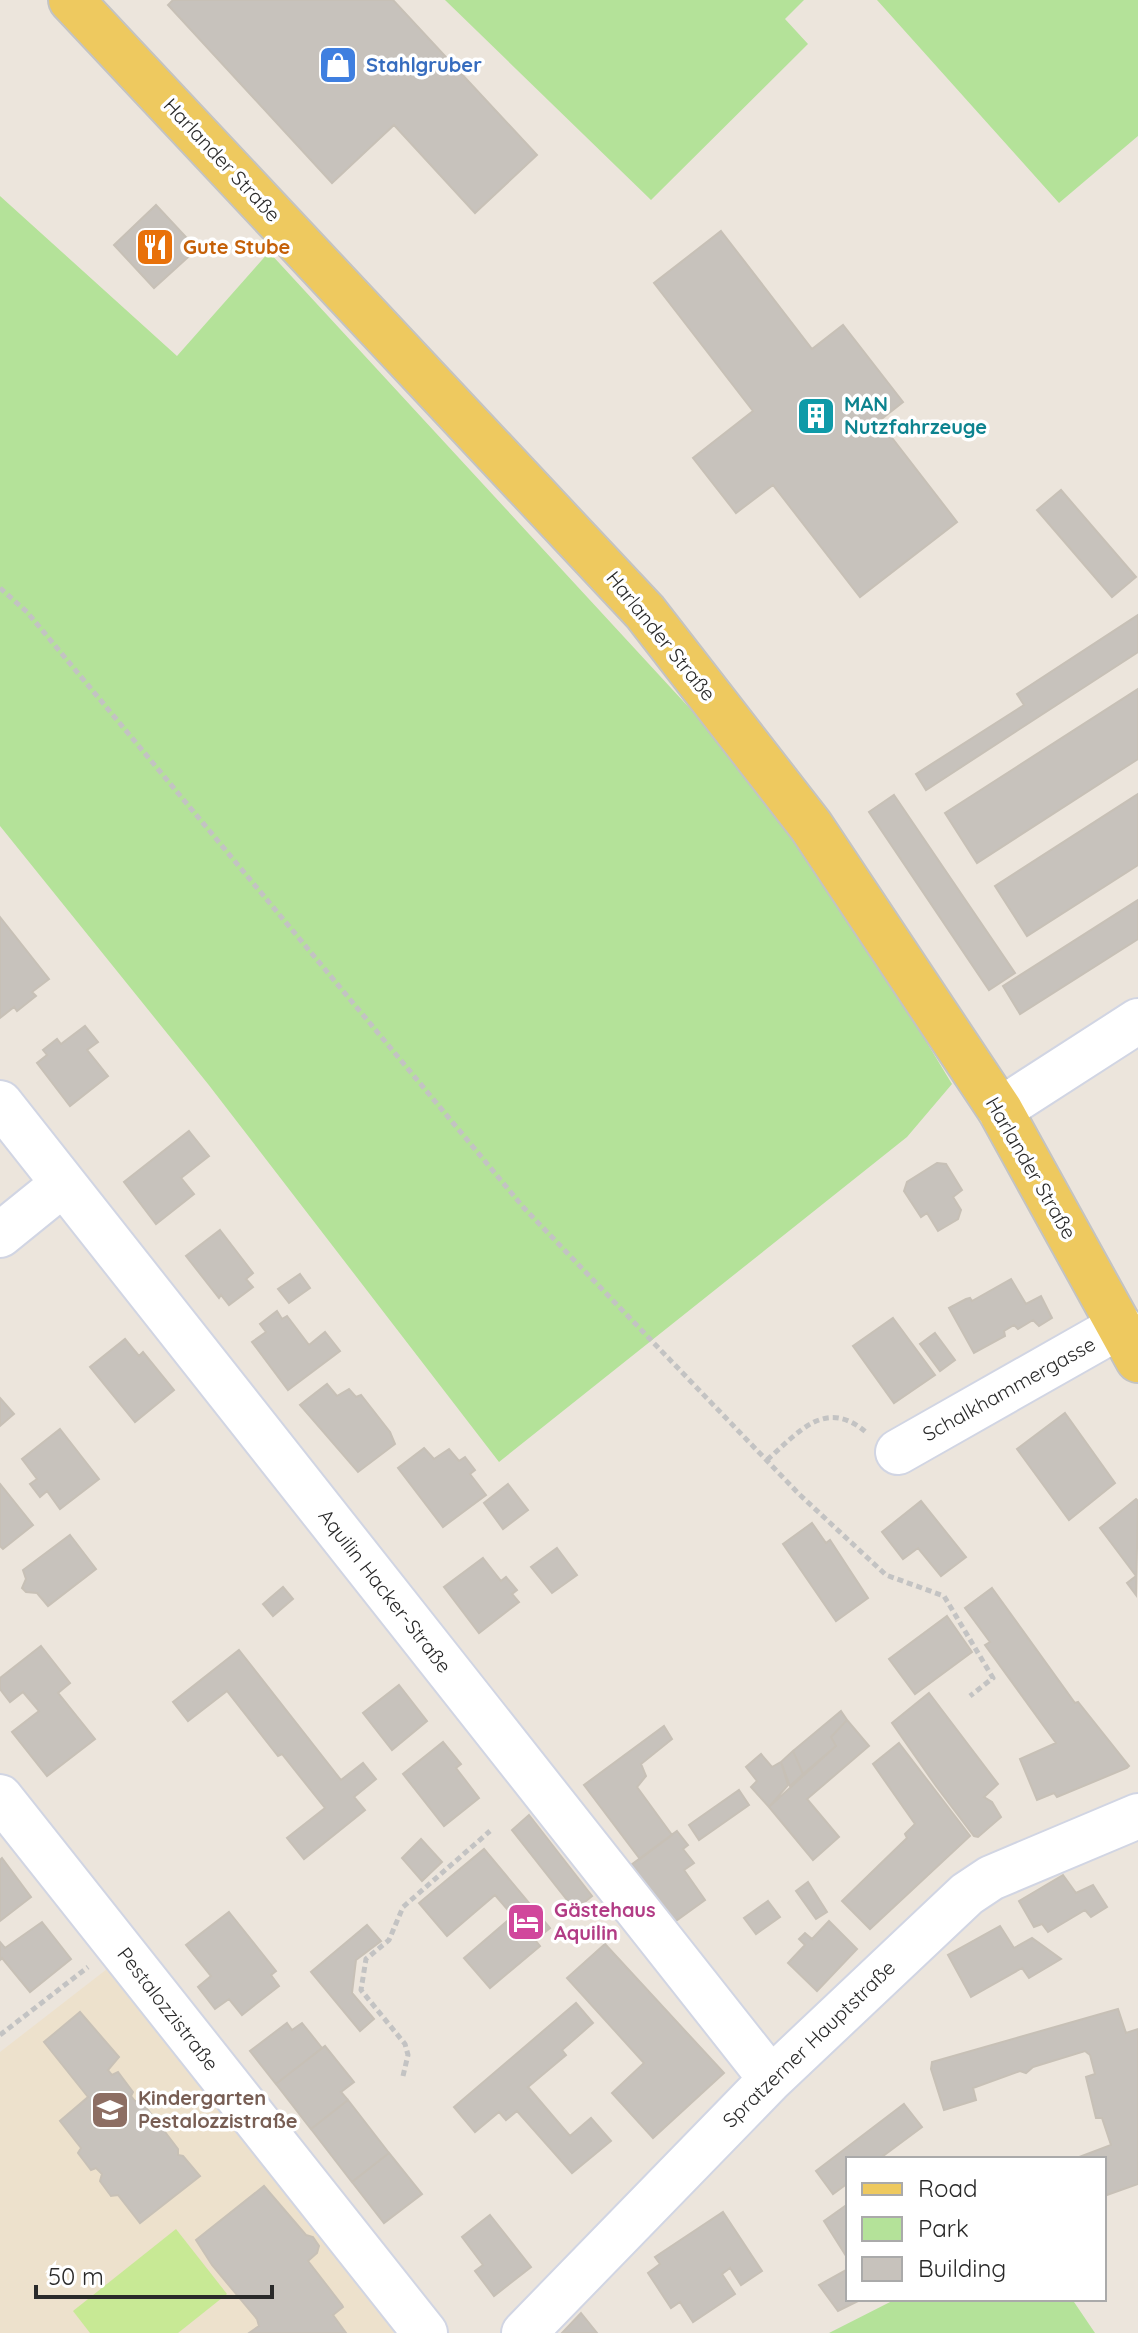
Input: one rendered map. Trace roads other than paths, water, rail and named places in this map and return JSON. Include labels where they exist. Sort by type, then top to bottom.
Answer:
[{"type":"main road","name":"Harlander Straße","points":[[71,0],[645,612],[811,826],[1000,1110],[1129,1343]]},
{"type":"street","points":[[1000,1110],[1138,1021]]},
{"type":"street","name":"Aquilin Hacker-Straße","points":[[0,1103],[771,2079]]},
{"type":"street","points":[[0,1235],[63,1184]]},
{"type":"street","name":"Schalkhammergasse","points":[[898,1452],[1129,1343]]},
{"type":"street","name":"Pestalozzistraße","points":[[0,1797],[425,2333]]},
{"type":"street","name":"Spratzerner Hauptstraße","points":[[524,2333],[771,2079],[967,1894],[991,1878],[1138,1816]]},
{"type":"place","name":"Stahlgruber","points":[[338,65]]},
{"type":"place","name":"Gute Stube","points":[[155,247]]},
{"type":"place","name":"MAN Nutzfahrzeuge","points":[[816,416]]},
{"type":"place","name":"Gästehaus Aquilin","points":[[526,1922]]},
{"type":"place","name":"Kindergarten Pestalozzistraße","points":[[110,2110]]}]
